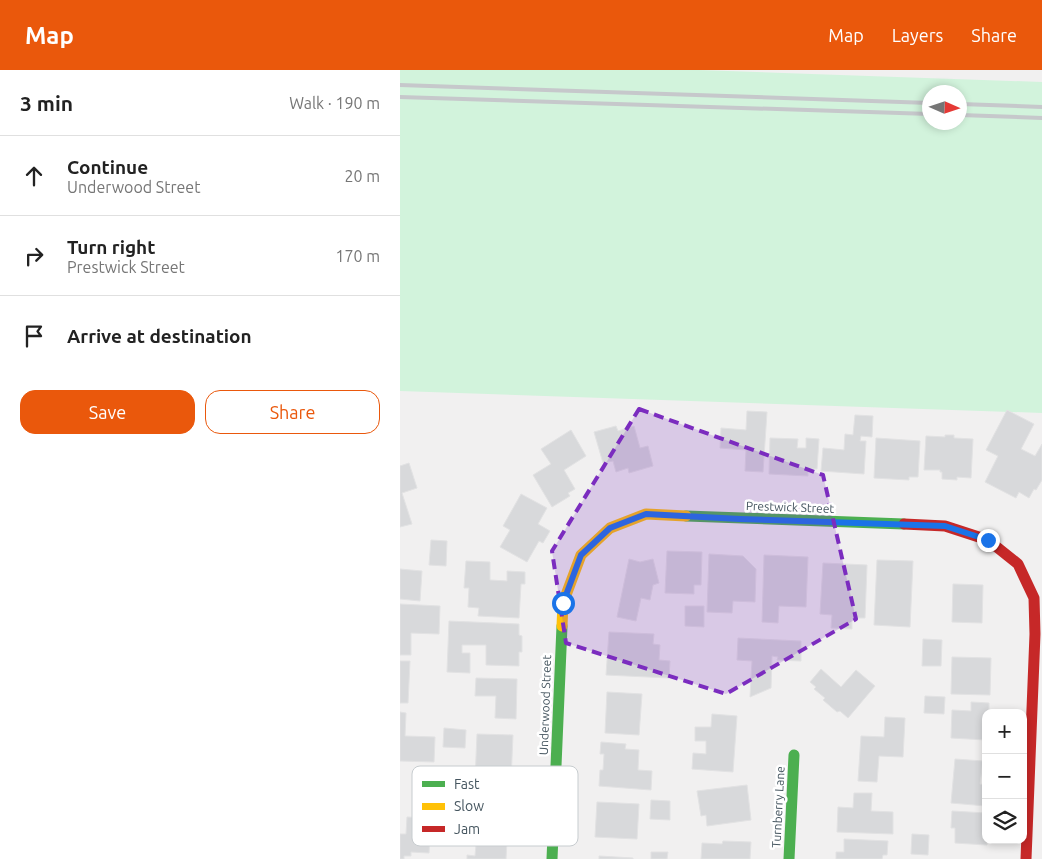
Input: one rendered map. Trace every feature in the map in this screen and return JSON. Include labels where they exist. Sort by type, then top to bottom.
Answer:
[{"type":"street","name":"Prestwick Street","points":[[581,555],[610,528],[646,514],[945,526],[988,540],[1018,564],[1034,598],[1035,634],[1026,859]]},
{"type":"street","name":"Underwood Street","points":[[556,766],[563,603],[581,555]]},
{"type":"street","name":"Turnberry Lane","points":[[789,859],[794,755]]},
{"type":"street","name":"Underwood Street","points":[[552,859],[553,846]]},
{"type":"highlighted area","points":[[639,409],[823,475],[856,619],[726,694],[566,643],[552,551]]},
{"type":"green space","points":[[400,70],[699,70],[1042,82],[1042,413],[400,391]]},
{"type":"building","points":[[1007,410],[1034,424],[1021,449],[1035,456],[1042,444],[1042,480],[1029,498],[1019,492],[1016,498],[985,482],[998,456],[986,450]]},
{"type":"building","points":[[747,411],[767,412],[763,472],[745,471],[746,450],[720,448],[721,428],[746,430]]},
{"type":"building","points":[[855,415],[873,416],[872,437],[861,436],[860,441],[866,441],[864,474],[821,471],[823,448],[844,450],[845,434],[853,435]]},
{"type":"building","points":[[616,426],[618,431],[634,426],[640,448],[648,446],[653,466],[629,473],[628,468],[616,472],[613,461],[603,463],[594,432]]},
{"type":"building","points":[[571,430],[586,456],[564,470],[575,489],[568,493],[570,496],[552,507],[533,475],[551,464],[541,449]]},
{"type":"building","points":[[945,435],[954,435],[954,438],[973,439],[971,478],[957,477],[957,480],[942,479],[942,472],[940,470],[924,470],[926,436],[945,437]]},
{"type":"building","points":[[770,438],[798,439],[797,448],[806,448],[806,438],[819,439],[817,469],[808,469],[808,476],[769,474]]},
{"type":"building","points":[[876,438],[920,441],[918,477],[909,477],[909,480],[874,478]]},
{"type":"building","points":[[409,463],[417,488],[402,493],[412,524],[400,527],[400,466]]},
{"type":"building","points":[[521,494],[547,508],[538,524],[550,531],[543,543],[539,541],[527,562],[500,547],[510,530],[503,526]]},
{"type":"building","points":[[431,540],[447,541],[446,566],[429,565]]},
{"type":"building","points":[[667,551],[702,552],[701,585],[694,585],[694,594],[665,593]]},
{"type":"building","points":[[709,554],[743,556],[756,569],[755,602],[733,601],[732,613],[707,612]]},
{"type":"building","points":[[764,555],[808,557],[806,607],[779,606],[778,623],[762,622]]},
{"type":"building","points":[[629,559],[640,562],[653,559],[659,583],[653,585],[650,600],[641,598],[636,621],[617,617]]},
{"type":"building","points":[[877,560],[913,561],[910,627],[874,625]]},
{"type":"building","points":[[466,561],[490,562],[490,580],[507,581],[507,571],[525,572],[525,584],[521,584],[519,618],[478,616],[479,608],[468,607],[469,588],[464,588]]},
{"type":"building","points":[[823,563],[867,565],[865,618],[852,618],[852,629],[831,628],[832,615],[820,614]]},
{"type":"building","points":[[400,569],[422,571],[420,601],[400,599]]},
{"type":"building","points":[[953,584],[983,585],[982,623],[952,622]]},
{"type":"building","points":[[400,604],[440,606],[439,634],[411,633],[411,655],[400,655]]},
{"type":"building","points":[[685,606],[704,606],[704,627],[685,626]]},
{"type":"building","points":[[449,621],[519,624],[519,635],[522,636],[522,652],[519,652],[519,666],[486,665],[486,645],[462,645],[462,653],[470,653],[470,673],[447,672]]},
{"type":"building","points":[[609,632],[654,634],[653,644],[660,645],[659,660],[670,661],[669,678],[606,675]]},
{"type":"building","points":[[738,638],[801,641],[801,661],[777,660],[778,657],[772,656],[771,688],[750,697],[752,661],[737,660]]},
{"type":"building","points":[[923,639],[942,640],[941,666],[922,666]]},
{"type":"building","points":[[952,657],[991,658],[990,695],[951,694]]},
{"type":"building","points":[[400,661],[410,661],[408,703],[400,703]]},
{"type":"building","points":[[821,669],[841,687],[856,670],[875,686],[848,718],[840,711],[837,712],[823,700],[825,698],[814,689],[816,687],[810,682]]},
{"type":"building","points":[[476,678],[517,679],[516,719],[495,718],[496,696],[475,696]]},
{"type":"building","points":[[607,692],[642,694],[639,735],[605,733]]},
{"type":"building","points":[[925,696],[945,697],[944,714],[924,713]]},
{"type":"building","points":[[971,702],[989,703],[989,709],[982,709],[982,740],[951,738],[952,710],[971,711]]},
{"type":"building","points":[[400,712],[406,713],[405,736],[435,737],[434,762],[400,761]]},
{"type":"building","points":[[712,714],[737,716],[733,772],[692,769],[693,753],[706,754],[706,741],[695,741],[695,727],[711,727]]},
{"type":"building","points":[[885,717],[905,718],[903,757],[879,756],[877,782],[858,781],[861,736],[884,737]]},
{"type":"building","points":[[444,728],[466,730],[465,748],[443,747]]},
{"type":"building","points":[[477,734],[513,735],[512,766],[476,766]]},
{"type":"building","points":[[601,742],[626,744],[625,749],[639,750],[638,770],[652,771],[651,790],[599,786],[604,754],[600,754]]},
{"type":"building","points":[[955,759],[982,761],[980,784],[982,784],[982,806],[951,803]]},
{"type":"building","points":[[747,785],[751,820],[707,826],[706,815],[701,816],[697,791]]},
{"type":"building","points":[[854,793],[872,793],[871,811],[893,812],[893,834],[837,832],[838,807],[853,808]]},
{"type":"building","points":[[651,800],[670,801],[670,820],[650,819]]},
{"type":"building","points":[[597,802],[639,804],[637,839],[595,837]]},
{"type":"building","points":[[952,811],[982,813],[982,844],[987,845],[955,843],[955,828],[951,828]]},
{"type":"building","points":[[407,817],[412,817],[412,846],[429,846],[429,853],[411,852],[411,856],[404,856],[404,859],[400,859],[400,834],[406,834]]},
{"type":"building","points":[[912,834],[929,835],[928,855],[911,854]]},
{"type":"building","points":[[844,839],[888,841],[887,855],[883,855],[882,859],[836,859],[836,852],[844,852]]},
{"type":"building","points":[[723,841],[751,842],[750,859],[701,859],[702,843],[722,844]]},
{"type":"building","points":[[476,846],[507,846],[506,859],[467,859],[467,855],[475,856]]},
{"type":"building","points":[[651,852],[668,852],[667,859],[651,859]]},
{"type":"building","points":[[599,856],[633,858],[633,859],[599,859]]},
{"type":"railway","points":[[400,85],[922,103]]},
{"type":"railway","points":[[400,97],[922,114]]},
{"type":"railway","points":[[967,104],[1042,107]]},
{"type":"railway","points":[[967,115],[1042,118]]},
{"type":"traffic: fast","points":[[686,516],[904,524]]},
{"type":"traffic: fast","points":[[556,766],[562,626]]},
{"type":"traffic: fast","points":[[789,859],[794,755]]},
{"type":"traffic: fast","points":[[552,859],[553,846]]},
{"type":"traffic: slow","points":[[562,626],[563,603],[581,555],[610,528],[646,514],[686,516]]},
{"type":"traffic: jam","points":[[904,524],[945,526],[988,540],[1018,564],[1034,598],[1035,634],[1026,859]]},
{"type":"route","points":[[563,603],[581,555],[610,528],[646,514],[945,526],[988,540]]}]
